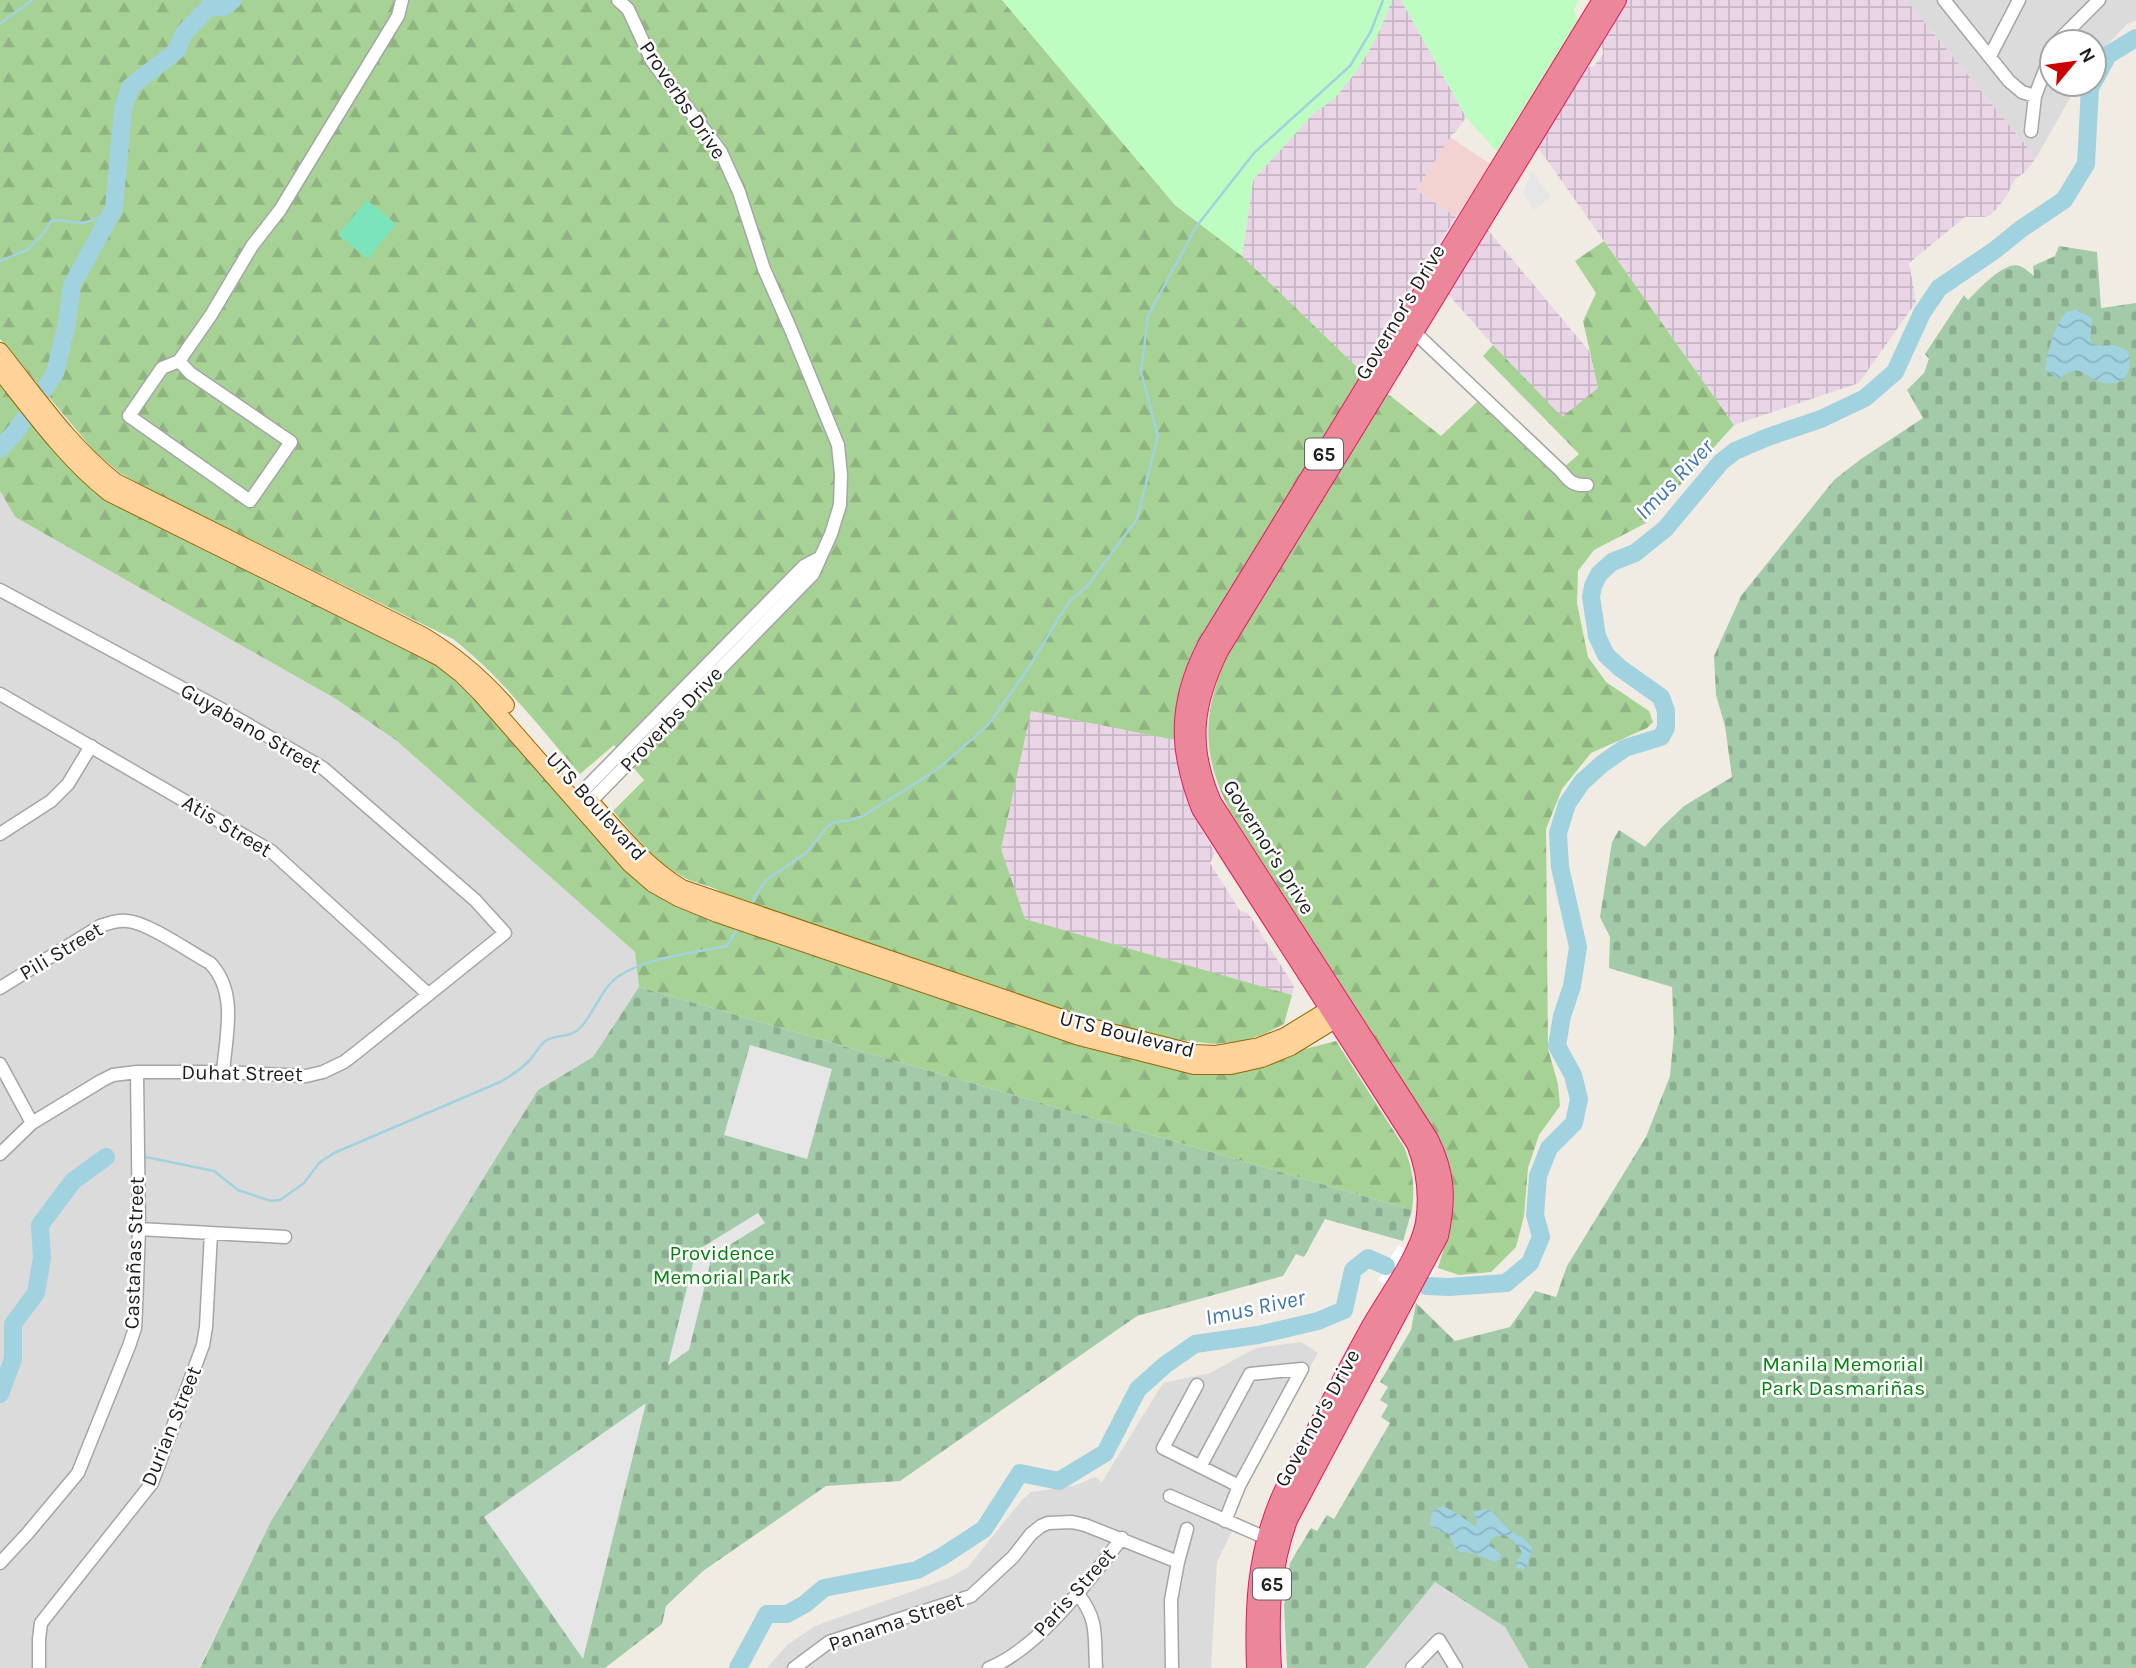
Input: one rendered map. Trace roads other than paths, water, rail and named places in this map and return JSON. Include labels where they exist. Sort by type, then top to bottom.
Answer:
[{"type":"highway","name":"Governor's Drive","points":[[1256,1668],[1256,1590],[1266,1538],[1280,1500],[1370,1326],[1399,1292],[1420,1258],[1427,1199],[1422,1157],[1416,1144],[1212,802],[1199,766],[1196,719],[1204,687],[1219,651],[1602,0]]},
{"type":"highway","name":"Governor's Drive","points":[[1410,328],[1617,0]]},
{"type":"highway","name":"Governor's Drive","points":[[1272,1668],[1270,1604],[1273,1576],[1288,1520],[1387,1336],[1399,1292]]},
{"type":"main road","name":"UTS Boulevard","points":[[0,351],[18,383],[45,416],[94,465],[116,482],[422,635],[446,650],[489,686],[584,799],[630,864],[653,884],[678,898],[761,922],[1079,1037],[1194,1066],[1231,1066],[1262,1059],[1291,1047],[1336,1012]]},
{"type":"main road","name":"UTS Boulevard","points":[[0,371],[18,383]]},
{"type":"street","points":[[179,361],[190,373],[291,442],[250,501],[129,416],[162,368],[179,361],[211,315],[251,246],[279,210],[398,16],[402,0]]},
{"type":"street","name":"Proverbs Drive","points":[[584,799],[803,566],[819,558],[831,534],[840,505],[838,445],[764,269],[739,192],[720,152],[652,61],[628,9],[618,0]]},
{"type":"street","points":[[1944,0],[2009,81],[2022,92],[2035,96]]},
{"type":"street","points":[[1990,56],[2019,0]]},
{"type":"street","points":[[2069,28],[2099,0]]},
{"type":"street","points":[[2031,131],[2038,88]]},
{"type":"street","points":[[1410,328],[1570,482],[1576,486],[1587,485]]},
{"type":"street","name":"Guyabano Street","points":[[0,590],[221,709],[323,768],[475,900],[505,933]]},
{"type":"street","name":"Atis Street","points":[[0,694],[271,851],[428,994]]},
{"type":"street","points":[[0,834],[51,801],[68,784],[91,746]]},
{"type":"street","name":"Pili Street","points":[[0,988],[100,926],[112,921],[129,921],[210,963],[218,971],[229,1003],[223,1072]]},
{"type":"street","name":"Duhat Street","points":[[0,1154],[32,1123],[113,1075],[136,1072],[223,1072],[306,1076],[323,1072],[350,1057],[505,933]]},
{"type":"street","points":[[0,1064],[32,1123]]},
{"type":"street","name":"Castañas Street","points":[[0,1563],[78,1473],[135,1328],[139,1229],[136,1072]]},
{"type":"street","points":[[139,1229],[285,1237]]},
{"type":"street","name":"Durian Street","points":[[39,1668],[41,1623],[152,1483],[203,1345],[212,1233]]},
{"type":"street","points":[[1201,1465],[1251,1374],[1302,1369],[1239,1486],[1225,1521]]},
{"type":"street","points":[[1197,1385],[1163,1448],[1239,1486]]},
{"type":"street","points":[[1170,1496],[1266,1538]]},
{"type":"street","name":"Panama Street","points":[[793,1668],[829,1642],[971,1596],[1013,1557],[1031,1534],[1048,1523],[1072,1522],[1122,1538],[1178,1562]]},
{"type":"street","points":[[1171,1668],[1171,1600],[1187,1529]]},
{"type":"street","name":"Paris Street","points":[[989,1668],[1034,1638],[1078,1594],[1122,1538]]},
{"type":"street","points":[[1078,1594],[1094,1621],[1096,1668]]},
{"type":"street","points":[[1412,1668],[1439,1640],[1456,1668]]},
{"type":"water","points":[[2076,310],[2092,318],[2090,342],[2100,346],[2114,345],[2128,351],[2129,370],[2123,379],[2104,383],[2076,371],[2059,379],[2045,370],[2054,332],[2066,312]]},
{"type":"water","points":[[1442,1506],[1476,1527],[1477,1520],[1473,1512],[1488,1509],[1532,1547],[1527,1566],[1523,1569],[1517,1568],[1516,1564],[1522,1553],[1513,1541],[1503,1535],[1490,1540],[1489,1545],[1501,1554],[1496,1562],[1472,1553],[1460,1552],[1448,1534],[1430,1525],[1432,1512]]},
{"type":"waterway","points":[[0,24],[32,0]]},
{"type":"waterway","points":[[0,449],[17,430],[55,373],[66,328],[72,285],[114,209],[123,109],[130,87],[176,51],[184,33],[209,7],[224,7],[233,0]]},
{"type":"waterway","points":[[751,904],[765,881],[806,853],[827,827],[834,822],[863,816],[938,769],[988,725],[1026,672],[1068,603],[1088,585],[1137,519],[1158,436],[1141,372],[1148,316],[1196,227],[1254,153],[1350,66],[1371,31],[1383,0]]},
{"type":"waterway","name":"Imus River","points":[[2108,55],[2136,38]]},
{"type":"waterway","name":"Imus River","points":[[1426,1286],[1506,1283],[1530,1263],[1541,1237],[1535,1215],[1538,1176],[1549,1148],[1574,1123],[1579,1099],[1573,1075],[1557,1046],[1562,1016],[1572,986],[1578,947],[1560,867],[1558,833],[1567,804],[1582,782],[1625,748],[1661,737],[1666,728],[1666,711],[1661,697],[1606,655],[1597,636],[1591,597],[1599,574],[1612,562],[1635,553],[1665,529],[1721,462],[1735,451],[1821,419],[1865,398],[1895,372],[1922,313],[1939,288],[2064,200],[2086,164],[2089,98]]},
{"type":"waterway","points":[[0,261],[27,250],[43,234],[51,221],[87,222],[114,209]]},
{"type":"waterway","points":[[146,1157],[214,1171],[238,1190],[271,1201],[280,1200],[304,1183],[319,1163],[334,1153],[512,1075],[530,1060],[547,1040],[573,1033],[581,1027],[607,987],[619,976],[657,960],[727,946],[738,928]]},
{"type":"waterway","points":[[0,1394],[13,1359],[13,1324],[36,1293],[42,1258],[40,1225],[73,1181],[106,1157]]},
{"type":"waterway","name":"Imus River","points":[[738,1668],[767,1614],[787,1614],[805,1604],[824,1588],[917,1570],[984,1529],[1020,1473],[1059,1481],[1105,1453],[1138,1389],[1165,1365],[1195,1344],[1258,1335],[1318,1321],[1344,1310],[1353,1270],[1368,1258],[1386,1266]]},
{"type":"park label","name":"Providence Memorial Park","points":[[722,1265]]},
{"type":"park label","name":"Manila Memorial Park Dasmariñas","points":[[1843,1376]]}]
